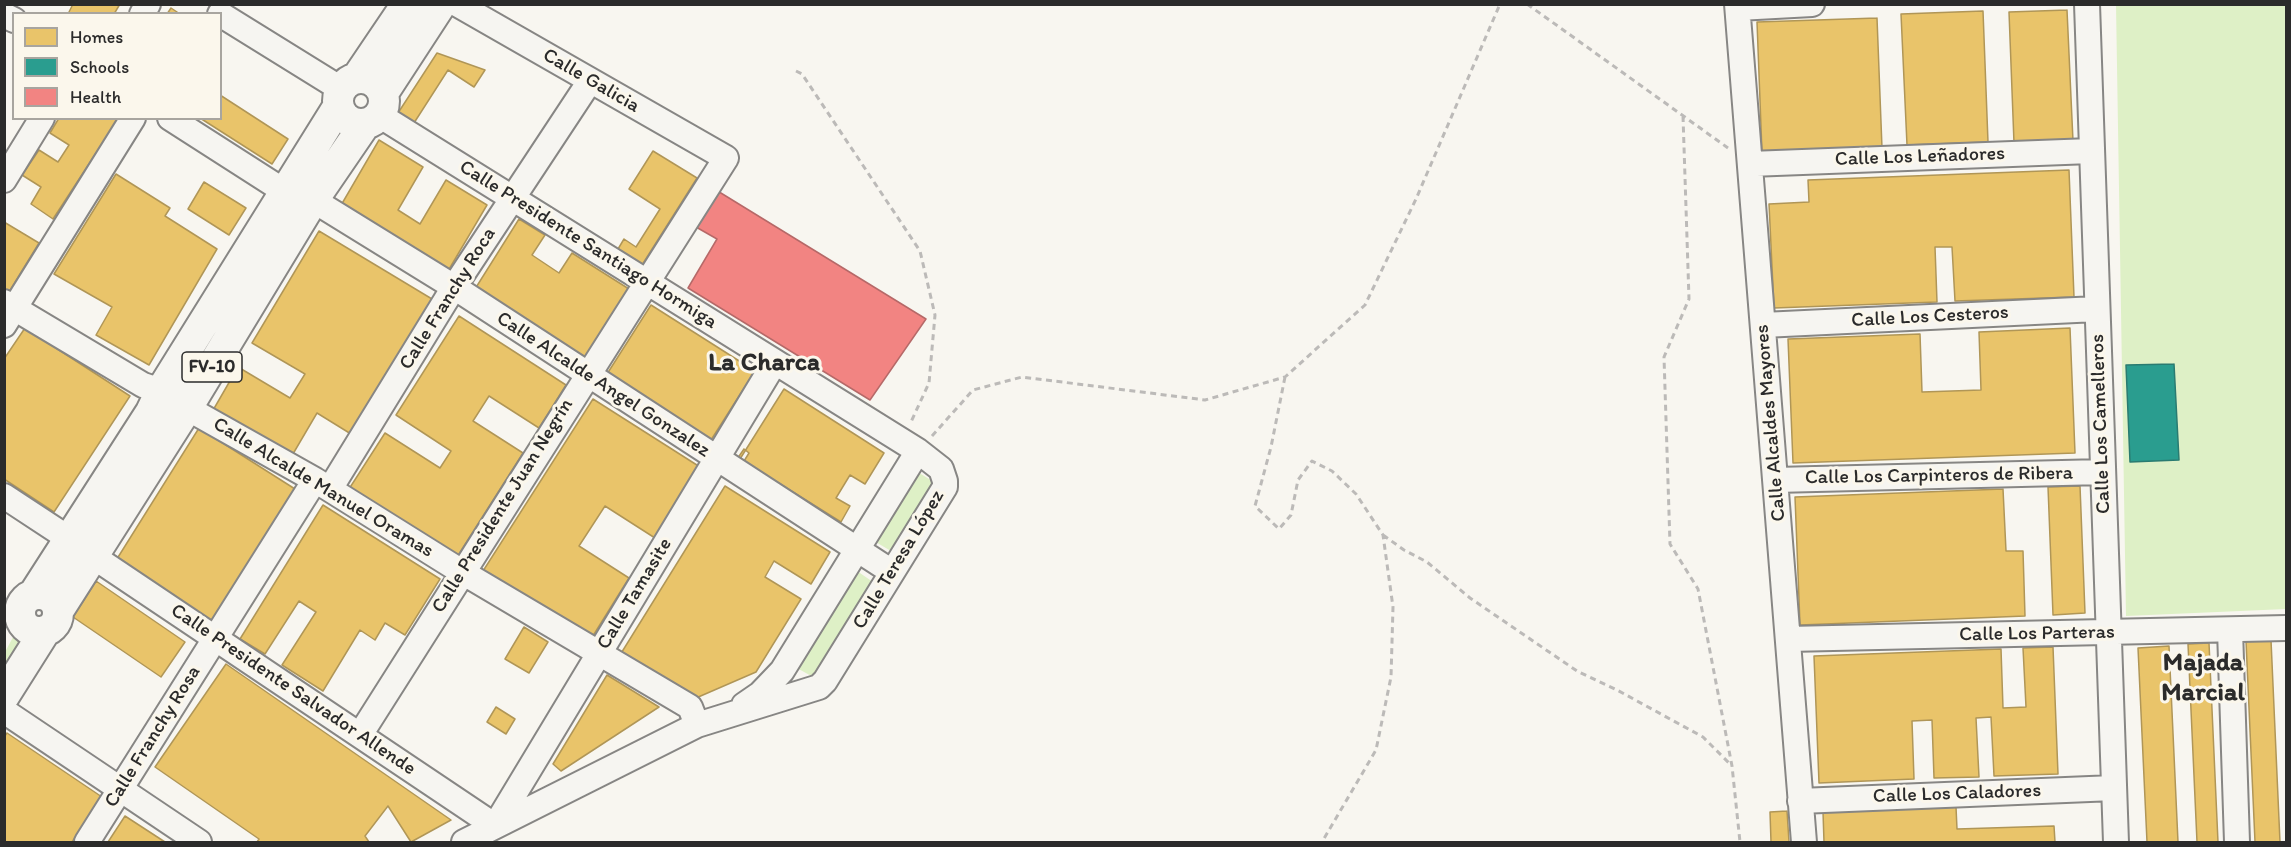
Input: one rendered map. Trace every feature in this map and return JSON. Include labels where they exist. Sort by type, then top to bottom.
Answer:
[{"type":"main road","name":"FV-10","points":[[4,696],[39,613],[81,547],[194,397],[300,197],[345,91],[407,4]]},
{"type":"main road","name":"FV-10","points":[[81,547],[156,401],[300,197],[376,111],[441,4]]},
{"type":"main road","points":[[367,79],[377,84],[376,111],[353,123],[344,117],[345,91],[367,79]]},
{"type":"main road","name":"FV-10","points":[[4,640],[39,613]]},
{"type":"street","points":[[204,4],[217,12]]},
{"type":"street","name":"Calle Galicia","points":[[457,4],[726,158]]},
{"type":"street","points":[[1737,6],[1812,4]]},
{"type":"street","name":"Calle Los Camelleros","points":[[2087,4],[2116,843]]},
{"type":"street","name":"Calle Alcaldes Mayores","points":[[1737,6],[1804,843]]},
{"type":"street","points":[[222,15],[345,91]]},
{"type":"street","name":"Calle Franchy Roca","points":[[323,485],[590,81]]},
{"type":"street","name":"Calle Presidente Santiago Hormiga","points":[[376,111],[910,447]]},
{"type":"street","points":[[8,166],[41,120]]},
{"type":"street","points":[[132,120],[8,312],[143,385],[156,401],[194,397]]},
{"type":"street","name":"Calle Alcalde Angel Gonzalez","points":[[173,120],[454,287],[892,572]]},
{"type":"street","name":"Calle Los Leñadores","points":[[1750,164],[2091,151]]},
{"type":"street","name":"Calle Presidente Juan Negrín","points":[[360,735],[726,158]]},
{"type":"street","name":"Calle Los Cesteros","points":[[1763,325],[2097,309]]},
{"type":"street","name":"Calle Tamasite","points":[[498,834],[600,652],[775,362]]},
{"type":"street","name":"Calle Alcalde Manuel Oramas","points":[[194,397],[323,485],[462,572],[690,707],[697,725]]},
{"type":"street","name":"Calle Teresa López","points":[[464,843],[498,834],[697,725],[819,687],[825,681],[945,487],[941,469],[910,447],[858,549],[783,671],[760,694],[730,714]]},
{"type":"street","name":"Calle Los Carpinteros de Ribera","points":[[1775,480],[2103,472]]},
{"type":"street","name":"Calle Franchy Rosa","points":[[87,843],[216,638],[323,485]]},
{"type":"street","name":"Calle Presidente Salvador Allende","points":[[4,496],[360,735],[498,834]]},
{"type":"street","name":"Calle Los Parteras","points":[[1788,639],[2286,628]]},
{"type":"street","points":[[2230,630],[2237,843]]},
{"type":"street","points":[[4,711],[199,843]]},
{"type":"street","name":"Calle Los Caladores","points":[[1800,801],[2114,788]]},
{"type":"path","points":[[910,447],[974,390],[1022,377],[1205,400],[1285,377],[1365,305],[1416,200],[1500,4]]},
{"type":"path","points":[[1527,4],[1750,164]]},
{"type":"path","points":[[796,71],[802,74],[920,251],[935,315],[929,383],[910,447]]},
{"type":"path","points":[[1683,116],[1689,299],[1664,357],[1670,544],[1698,589],[1732,766],[1740,843]]},
{"type":"path","points":[[1285,377],[1271,447],[1255,506],[1279,529],[1291,514],[1298,480],[1312,461],[1332,471],[1356,494],[1383,535],[1404,550],[1427,562],[1470,598],[1577,671],[1703,737],[1732,766]]},
{"type":"path","points":[[1322,843],[1376,750],[1391,677],[1393,607],[1383,535]]},
{"type":"green space","points":[[2116,5],[2286,5],[2286,609],[2126,616]]},
{"type":"green space","points":[[916,471],[934,482],[891,551],[874,541]]},
{"type":"green space","points":[[857,571],[873,582],[815,678],[795,667]]},
{"type":"green space","points":[[18,628],[33,640],[5,684],[5,652]]},
{"type":"building: Homes","points":[[73,4],[120,4],[115,12],[69,12]]},
{"type":"building: Homes","points":[[2067,10],[2073,141],[2014,143],[2009,12]]},
{"type":"building: Homes","points":[[1983,11],[1988,142],[1907,145],[1901,14]]},
{"type":"building: Homes","points":[[1877,18],[1882,148],[1762,153],[1757,22]]},
{"type":"building: Homes","points":[[437,53],[485,70],[474,87],[448,70],[414,123],[398,113]]},
{"type":"building: Homes","points":[[222,96],[288,139],[272,164],[203,120],[222,120]]},
{"type":"building: Homes","points":[[58,120],[118,120],[53,219],[31,204],[41,187],[22,175],[39,150],[58,162],[69,145],[50,133]]},
{"type":"building: Homes","points":[[379,140],[423,167],[398,210],[420,224],[446,180],[487,205],[448,271],[340,207]]},
{"type":"building: Homes","points":[[653,151],[697,178],[642,265],[618,249],[624,239],[636,247],[660,209],[629,189]]},
{"type":"building: Homes","points":[[2069,170],[2074,297],[1955,301],[1952,247],[1935,247],[1937,302],[1774,308],[1769,204],[1809,202],[1808,180]]},
{"type":"building: Homes","points":[[116,174],[170,208],[165,216],[217,249],[149,365],[96,335],[112,307],[54,274]]},
{"type":"building: Homes","points":[[204,182],[246,208],[229,235],[188,209]]},
{"type":"building: Homes","points":[[519,219],[545,235],[532,255],[559,273],[572,253],[629,289],[585,359],[475,289]]},
{"type":"building: Homes","points":[[4,222],[39,243],[9,292],[4,289]]},
{"type":"building: Homes","points":[[319,231],[432,299],[351,434],[317,413],[290,459],[212,412],[238,367],[290,398],[305,374],[252,343]]},
{"type":"building: Homes","points":[[651,305],[755,371],[711,440],[607,374]]},
{"type":"building: Homes","points":[[459,316],[566,385],[539,428],[489,396],[473,421],[523,453],[457,557],[349,489],[385,433],[440,468],[451,451],[396,415]]},
{"type":"building: Homes","points":[[25,328],[130,396],[54,512],[4,479],[4,359]]},
{"type":"building: Homes","points":[[2070,328],[2075,453],[1793,463],[1788,339],[1920,334],[1922,392],[1981,390],[1979,332]]},
{"type":"building: Homes","points":[[784,389],[884,453],[865,484],[850,475],[836,498],[850,506],[841,522],[740,459]]},
{"type":"building: Homes","points":[[593,399],[700,467],[655,538],[605,506],[579,546],[629,578],[591,639],[483,571]]},
{"type":"building: Homes","points":[[199,428],[295,489],[212,623],[115,562]]},
{"type":"building: Homes","points":[[744,449],[749,453],[741,466],[735,462]]},
{"type":"building: Homes","points":[[725,486],[830,552],[811,584],[774,561],[765,577],[801,599],[756,672],[696,698],[620,655]]},
{"type":"building: Homes","points":[[2080,486],[2085,613],[2053,615],[2048,487]]},
{"type":"building: Homes","points":[[2003,489],[2006,551],[2023,551],[2025,616],[1800,625],[1795,497]]},
{"type":"building: Homes","points":[[323,505],[440,579],[405,635],[385,623],[375,640],[360,630],[323,691],[282,665],[316,612],[299,601],[265,654],[240,639]]},
{"type":"building: Homes","points":[[96,581],[185,642],[161,677],[73,617]]},
{"type":"building: Homes","points":[[524,627],[548,642],[529,673],[505,659]]},
{"type":"building: Homes","points":[[2271,640],[2280,842],[2255,842],[2246,641]]},
{"type":"building: Homes","points":[[2209,643],[2218,842],[2197,842],[2188,644]]},
{"type":"building: Homes","points":[[2169,646],[2178,842],[2147,842],[2138,648]]},
{"type":"building: Homes","points":[[2053,647],[2058,774],[1994,776],[1991,717],[1976,718],[1979,777],[1934,778],[1932,720],[1912,721],[1914,779],[1819,783],[1814,656],[2001,649],[2003,708],[2026,707],[2023,648]]},
{"type":"building: Homes","points":[[226,664],[451,820],[411,842],[388,806],[365,836],[369,842],[257,842],[259,839],[155,767]]},
{"type":"building: Homes","points":[[607,675],[659,707],[561,771],[553,764]]},
{"type":"building: Homes","points":[[496,707],[515,719],[506,734],[487,722]]},
{"type":"building: Homes","points":[[7,733],[102,797],[72,842],[4,842],[4,737]]},
{"type":"building: Homes","points":[[1956,807],[1957,829],[2054,826],[2055,842],[1824,842],[1823,812]]},
{"type":"building: Homes","points":[[1787,811],[1789,842],[1771,842],[1770,812]]},
{"type":"building: Homes","points":[[125,816],[165,842],[108,842]]},
{"type":"building: Schools","points":[[2174,364],[2179,460],[2130,462],[2126,365]]},
{"type":"building: Health","points":[[716,190],[926,319],[870,400],[688,288],[717,239],[696,227]]},
{"type":"district","name":"La Charca","points":[[764,363]]},
{"type":"district","name":"Majada Marcial","points":[[2203,678]]}]
